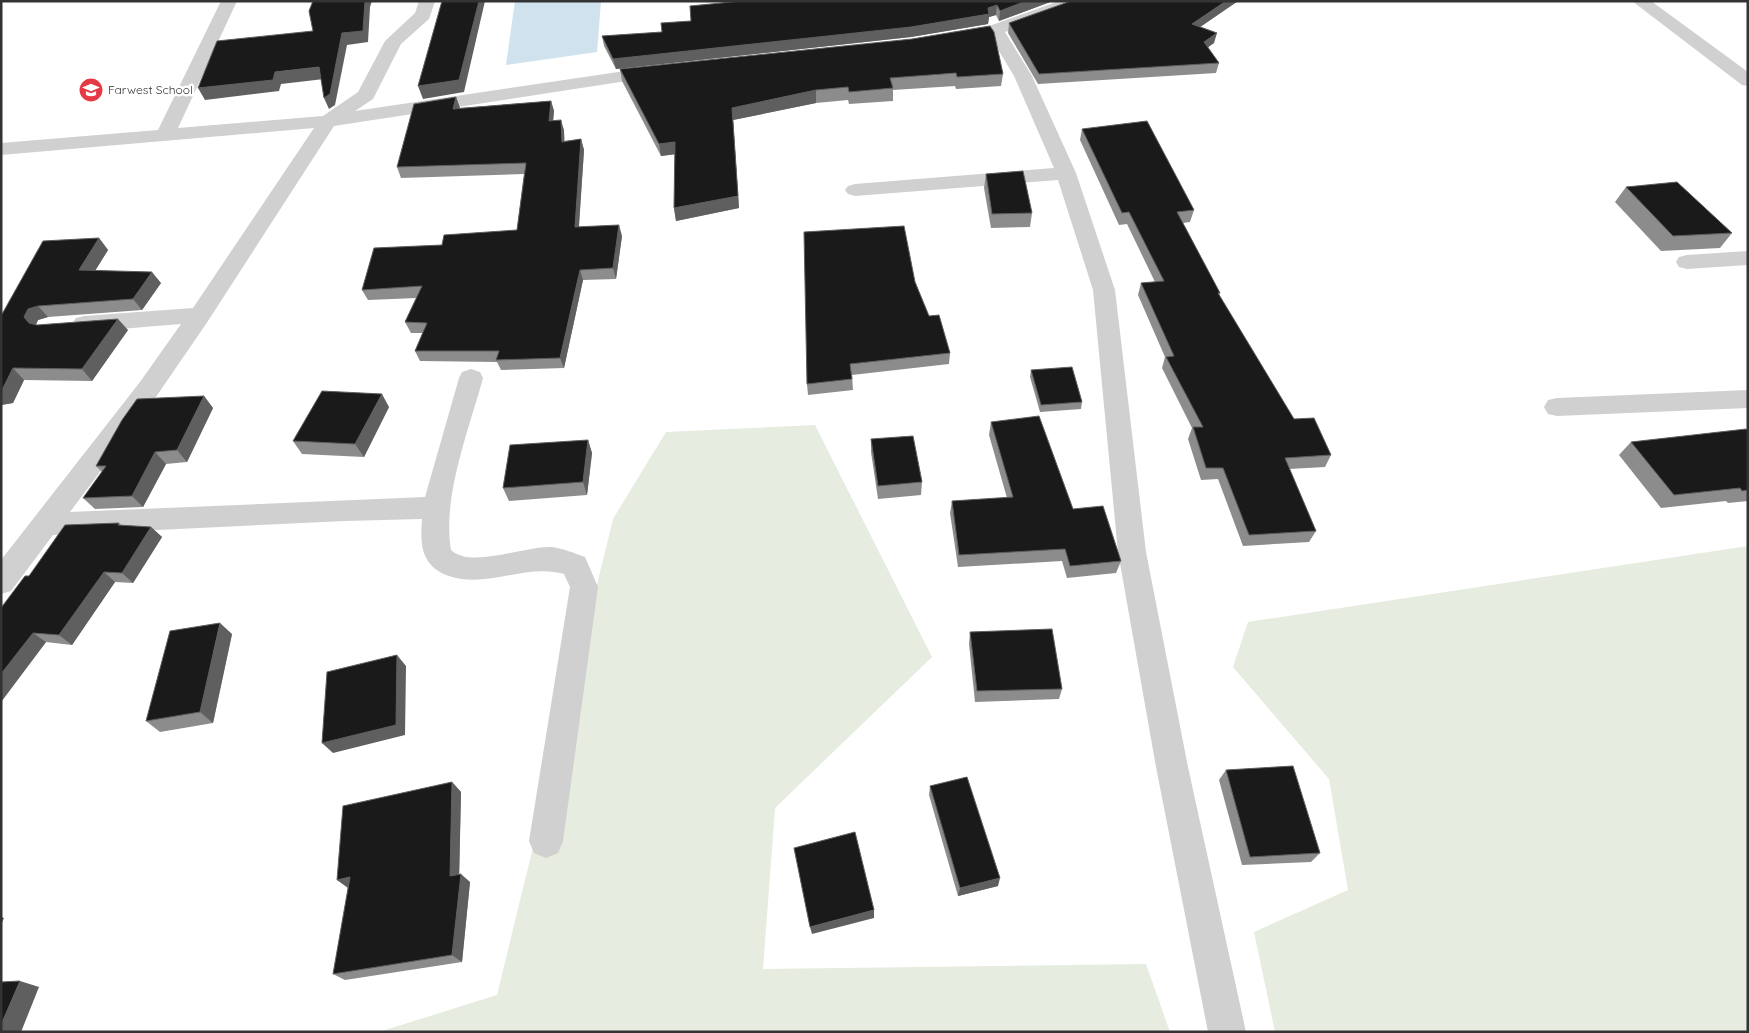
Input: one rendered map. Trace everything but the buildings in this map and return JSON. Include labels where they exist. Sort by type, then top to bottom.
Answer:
[{"type":"street","points":[[165,136],[229,1]]},
{"type":"street","points":[[1,582],[149,388],[200,315],[328,121],[366,95],[394,41],[423,15],[427,1]]},
{"type":"street","points":[[939,40],[995,30],[1075,1]]},
{"type":"street","points":[[1640,1],[1748,81]]},
{"type":"street","points":[[995,30],[1023,76],[1066,173],[1104,290],[1132,552],[1172,767],[1227,1032]]},
{"type":"street","points":[[1,149],[328,121],[632,73],[672,69]]},
{"type":"street","points":[[855,190],[1066,173]]},
{"type":"street","points":[[1687,262],[1748,258]]},
{"type":"street","points":[[67,326],[200,315]]},
{"type":"street","points":[[472,378],[436,508],[435,533],[437,553],[444,562],[456,567],[476,569],[550,559],[575,565],[584,587],[546,841]]},
{"type":"street","points":[[1557,407],[1748,399]]},
{"type":"street","points":[[45,524],[345,510],[436,508]]},
{"type":"shaded area","points":[[815,425],[932,657],[775,808],[763,969],[1146,964],[1170,1032],[379,1032],[497,995],[613,519],[666,432]]},
{"type":"shaded area","points":[[1748,546],[1748,1032],[1275,1032],[1254,932],[1348,890],[1329,779],[1233,667],[1248,622]]},
{"type":"water","points":[[515,1],[601,1],[597,52],[506,65]]},
{"type":"place","name":"Farwest School","points":[[91,90]]}]
